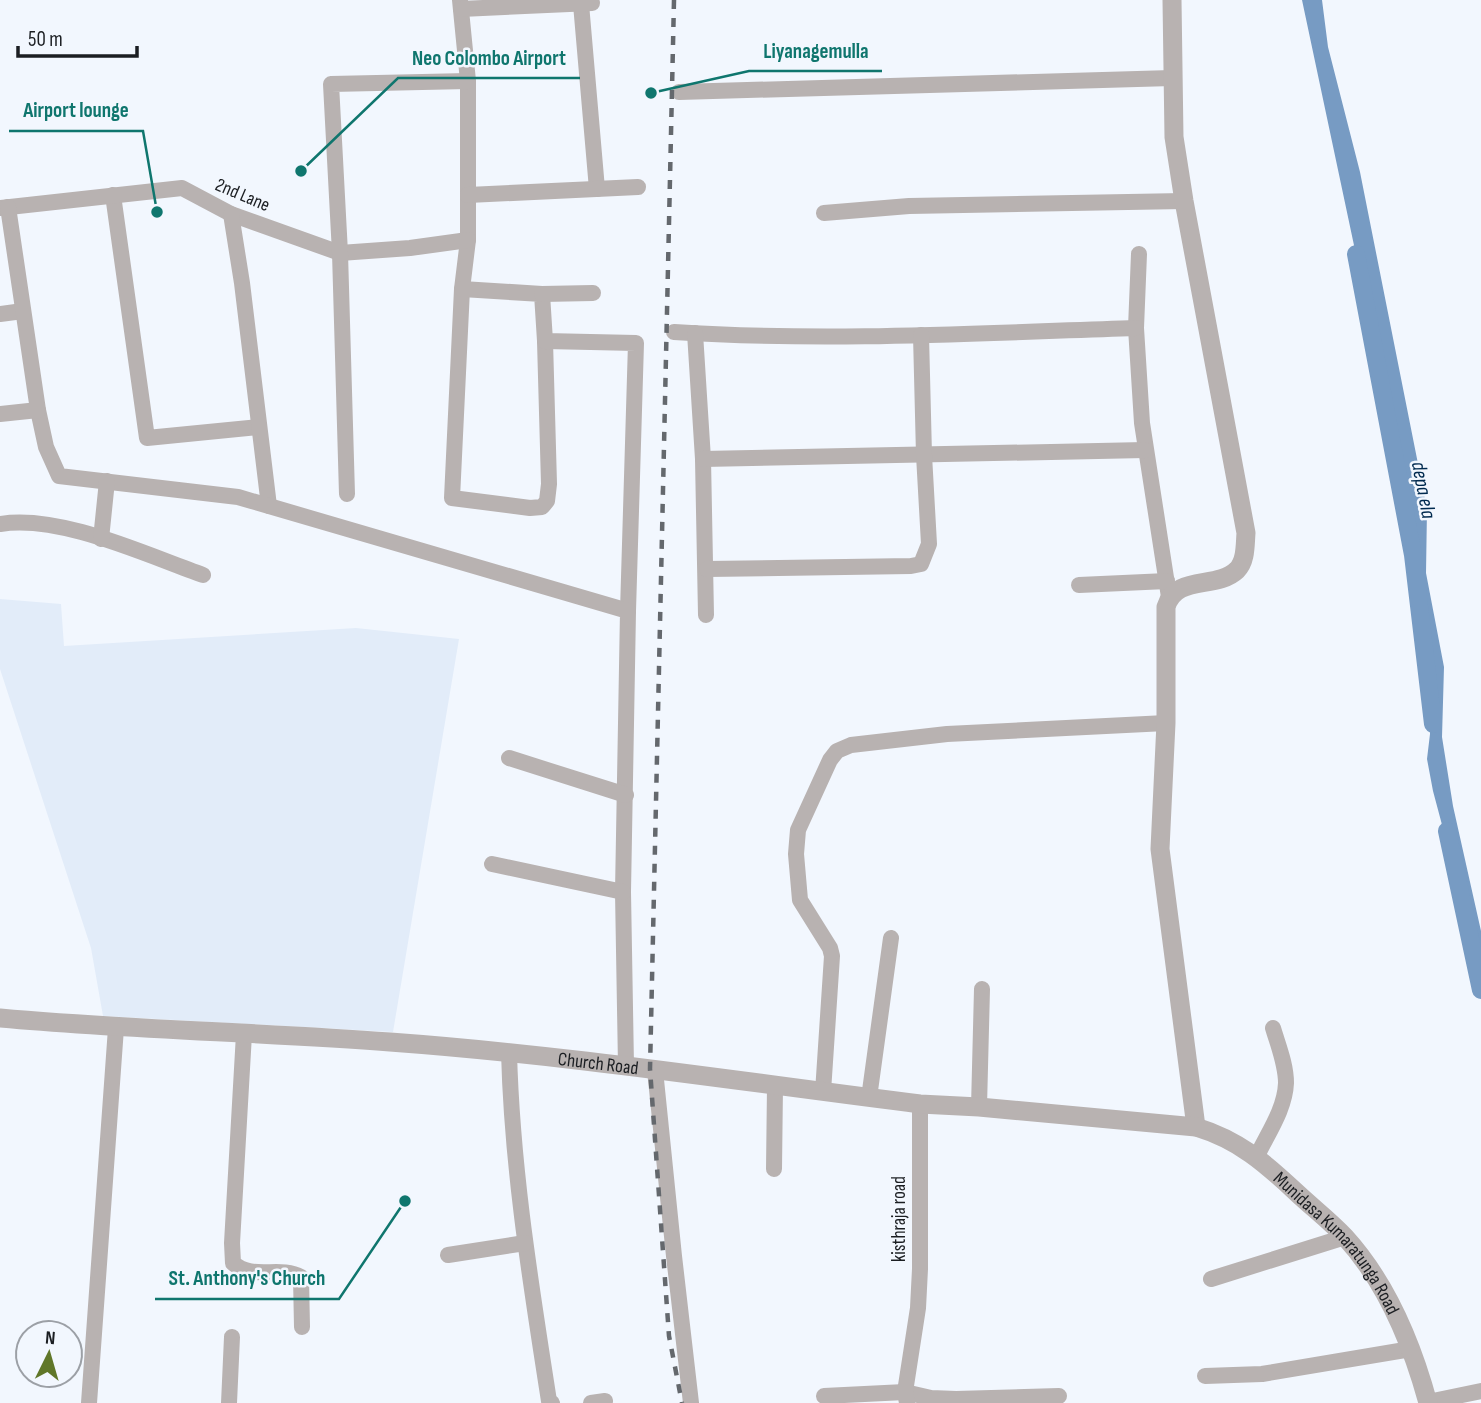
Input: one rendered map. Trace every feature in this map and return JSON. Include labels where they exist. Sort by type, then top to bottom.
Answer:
[{"type":"street","points":[[1079,585],[1182,588],[1226,577],[1236,571],[1242,563],[1245,550],[1246,533],[1174,137],[1172,0]]},
{"type":"street","points":[[542,294],[549,484],[547,501],[541,507],[530,508],[452,498],[450,494],[462,289],[468,240],[468,81],[461,4],[587,4],[597,189]]},
{"type":"street","points":[[679,92],[1172,78]]},
{"type":"street","points":[[347,494],[340,253],[331,84],[468,81]]},
{"type":"street","points":[[468,195],[638,187]]},
{"type":"street","name":"2nd Lane","points":[[4,208],[182,188],[231,214],[340,253],[468,240]]},
{"type":"street","points":[[113,195],[147,438],[258,427]]},
{"type":"street","points":[[824,213],[909,206],[1184,201]]},
{"type":"street","points":[[4,208],[38,410],[46,447],[59,475],[238,497],[628,611]]},
{"type":"street","points":[[231,214],[269,506]]},
{"type":"street","points":[[1139,254],[1136,328],[1144,450],[1168,589],[1166,723],[1160,849],[1196,1127]]},
{"type":"street","points":[[462,289],[542,294],[593,293]]},
{"type":"street","points":[[0,314],[23,311]]},
{"type":"street","points":[[674,332],[780,337],[1136,328]]},
{"type":"street","points":[[695,333],[703,459],[706,615]]},
{"type":"street","points":[[706,569],[922,564],[929,544],[921,335]]},
{"type":"street","points":[[545,341],[636,343],[623,892],[626,1066]]},
{"type":"street","points":[[0,414],[38,410]]},
{"type":"street","points":[[703,459],[1144,450]]},
{"type":"street","points":[[101,539],[107,481]]},
{"type":"street","points":[[0,524],[32,521],[101,539],[203,576]]},
{"type":"street","points":[[823,1092],[832,956],[830,948],[800,900],[796,854],[798,830],[836,751],[851,745],[947,734],[1166,723]]},
{"type":"street","points":[[509,758],[626,795]]},
{"type":"street","points":[[492,864],[623,892]]},
{"type":"street","points":[[870,1098],[891,938]]},
{"type":"street","points":[[979,1107],[982,989]]},
{"type":"street","name":"Church Road","points":[[0,1018],[116,1028],[389,1042],[509,1052],[920,1104],[1196,1127]]},
{"type":"street","points":[[89,1403],[116,1028]]},
{"type":"street","points":[[1257,1156],[1284,1096],[1284,1065],[1273,1028]]},
{"type":"street","points":[[243,1034],[233,1264],[241,1270],[257,1273],[292,1272],[300,1277],[302,1327]]},
{"type":"street","points":[[509,1052],[510,1110],[525,1243],[549,1401],[552,1403]]},
{"type":"street","points":[[655,1070],[691,1403]]},
{"type":"street","points":[[774,1169],[775,1086]]},
{"type":"street","name":"kisthraja road","points":[[906,1398],[920,1269],[920,1104]]},
{"type":"street","name":"Munidasa Kumaratunga Road","points":[[1196,1127],[1219,1134],[1257,1156],[1345,1237],[1378,1280],[1411,1349],[1428,1402]]},
{"type":"street","points":[[1211,1279],[1345,1237]]},
{"type":"street","points":[[448,1255],[525,1243]]},
{"type":"street","points":[[229,1403],[232,1337]]},
{"type":"street","points":[[1205,1376],[1262,1374],[1411,1349]]},
{"type":"street","points":[[1428,1402],[1481,1391]]},
{"type":"street","points":[[824,1396],[956,1399],[1059,1396]]},
{"type":"shaded area","points":[[0,599],[61,604],[64,646],[356,628],[459,639],[393,1032],[103,1016],[91,948],[0,669]]},
{"type":"water","points":[[1302,0],[1322,0],[1328,47],[1360,172],[1427,509],[1426,573],[1444,667],[1442,737],[1453,806],[1481,931],[1481,971],[1427,759],[1430,734],[1430,666],[1413,555],[1369,316]]},
{"type":"waterway","name":"depa ela","points":[[1356,254],[1413,555],[1433,724]]},
{"type":"waterway","name":"depa ela","points":[[1447,831],[1481,990]]},
{"type":"railway","points":[[674,0],[650,1069],[669,1336],[682,1403]]},
{"type":"place","name":"Liyanagemulla","points":[[651,93]]},
{"type":"place","name":"Neo Colombo Airport","points":[[301,171]]},
{"type":"place","name":"Airport lounge","points":[[157,212]]},
{"type":"place","name":"St. Anthony's Church","points":[[405,1201]]}]
